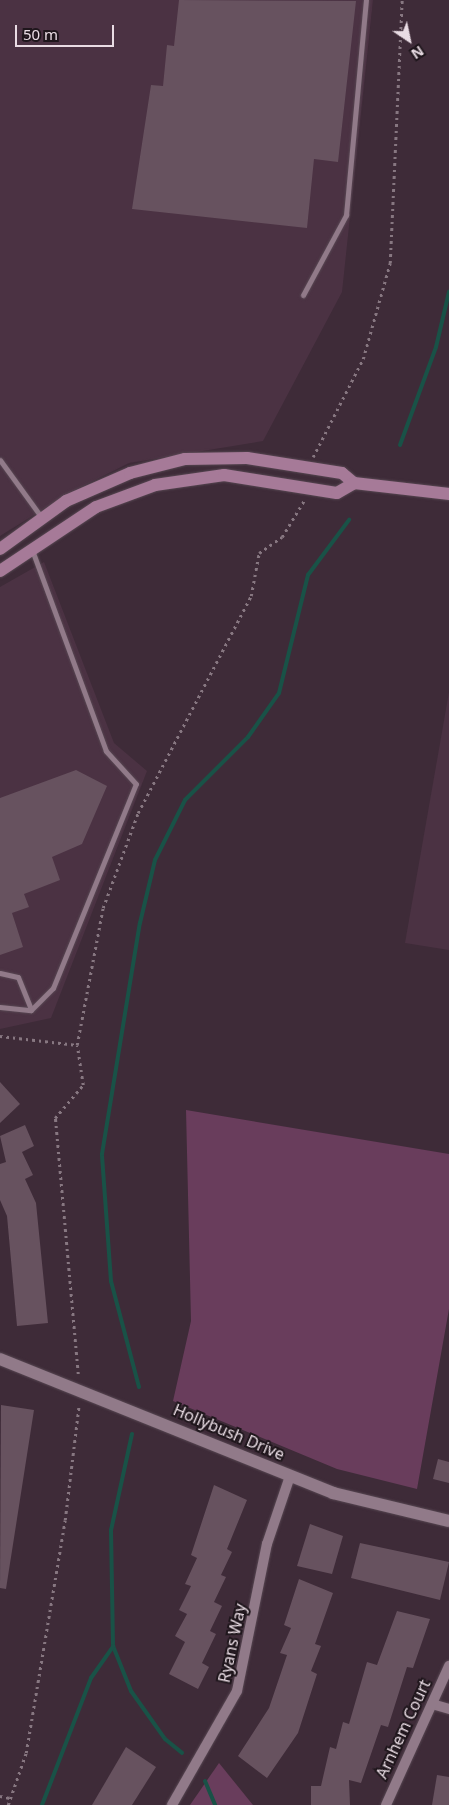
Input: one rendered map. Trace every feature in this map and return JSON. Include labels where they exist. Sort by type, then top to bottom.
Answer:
[{"type":"main road","points":[[0,548],[66,501],[143,469],[208,457],[277,463],[342,473],[354,483],[449,494]]},
{"type":"main road","points":[[274,483],[277,463]]},
{"type":"main road","points":[[143,469],[146,488]]},
{"type":"main road","points":[[0,571],[31,548],[96,507],[146,488],[224,475],[337,493],[354,483]]},
{"type":"street","name":"Hollybush Drive","points":[[0,1359],[104,1398],[290,1476],[362,1502],[449,1521]]},
{"type":"street","name":"Ryans Way","points":[[172,1805],[230,1708],[242,1676],[267,1544],[290,1476]]},
{"type":"street","name":"Arnhem Court","points":[[386,1805],[449,1666]]},
{"type":"street","points":[[432,1704],[449,1709]]},
{"type":"lane","points":[[303,295],[346,215],[366,0]]},
{"type":"lane","points":[[0,460],[42,518]]},
{"type":"lane","points":[[31,548],[106,751],[136,784],[53,988],[31,1010]]},
{"type":"lane","points":[[0,973],[18,977],[31,1010]]},
{"type":"lane","points":[[0,1007],[31,1010]]},
{"type":"path","points":[[314,451],[363,359],[390,263],[402,0]]},
{"type":"path","points":[[78,1374],[55,1118],[83,1085],[77,1045],[103,908],[138,813],[251,596],[259,553],[282,536],[305,500]]},
{"type":"path","points":[[0,1036],[77,1045]]},
{"type":"path","points":[[8,1805],[26,1753],[65,1520],[79,1401]]},
{"type":"path","points":[[0,1796],[10,1798]]},
{"type":"shaded area","points":[[0,0],[373,0],[342,292],[263,441],[129,463],[71,492],[0,536]]},
{"type":"shaded area","points":[[44,562],[114,743],[147,771],[51,1018],[0,1029],[0,587]]},
{"type":"shaded area","points":[[449,692],[449,950],[405,943]]},
{"type":"shaded area","points":[[186,1110],[449,1154],[449,1309],[417,1489],[337,1469],[173,1401],[191,1321]]},
{"type":"shaded area","points":[[219,1763],[253,1805],[190,1805]]},
{"type":"building","points":[[179,0],[356,1],[338,162],[314,159],[307,228],[132,209],[151,85],[163,86],[167,45],[174,46]]},
{"type":"building","points":[[76,770],[107,786],[82,844],[52,857],[60,880],[24,894],[29,907],[12,913],[23,947],[0,955],[0,798]]},
{"type":"building","points":[[0,1082],[20,1104],[0,1123]]},
{"type":"building","points":[[25,1125],[34,1146],[22,1152],[33,1175],[25,1179],[36,1203],[48,1323],[17,1326],[7,1216],[0,1200],[0,1164],[6,1162],[0,1136]]},
{"type":"building","points":[[1,1405],[34,1410],[6,1589],[0,1588]]},
{"type":"building","points":[[438,1459],[449,1462],[449,1483],[433,1479]]},
{"type":"building","points":[[214,1485],[247,1500],[227,1549],[232,1552],[221,1575],[226,1577],[214,1602],[222,1606],[210,1631],[216,1634],[202,1663],[209,1667],[198,1689],[169,1674],[185,1642],[175,1636],[187,1614],[179,1610],[191,1586],[185,1584],[197,1558],[191,1555]]},
{"type":"building","points":[[310,1524],[343,1536],[332,1574],[297,1566]]},
{"type":"building","points":[[360,1543],[449,1562],[440,1600],[351,1578]]},
{"type":"building","points":[[299,1579],[333,1593],[315,1644],[321,1646],[311,1671],[317,1674],[298,1733],[267,1778],[238,1756],[269,1708],[287,1655],[280,1653],[291,1628],[284,1625]]},
{"type":"building","points":[[397,1611],[430,1619],[413,1668],[407,1667],[388,1727],[381,1725],[361,1783],[349,1780],[350,1805],[311,1805],[311,1786],[321,1786],[330,1747],[336,1749],[343,1722],[349,1724],[367,1662],[377,1665]]},
{"type":"building","points":[[126,1747],[156,1767],[132,1805],[92,1805]]},
{"type":"building","points":[[437,1775],[449,1777],[449,1805],[432,1805]]},
{"type":"waterway","points":[[400,445],[436,347],[449,292]]},
{"type":"waterway","points":[[139,1387],[111,1281],[102,1154],[140,923],[155,860],[185,800],[248,737],[279,693],[308,575],[349,520]]},
{"type":"waterway","points":[[132,1434],[111,1530],[113,1646],[131,1691],[165,1739],[182,1753]]},
{"type":"waterway","points":[[42,1805],[91,1678],[113,1646]]},
{"type":"waterway","points":[[205,1781],[215,1805]]}]
